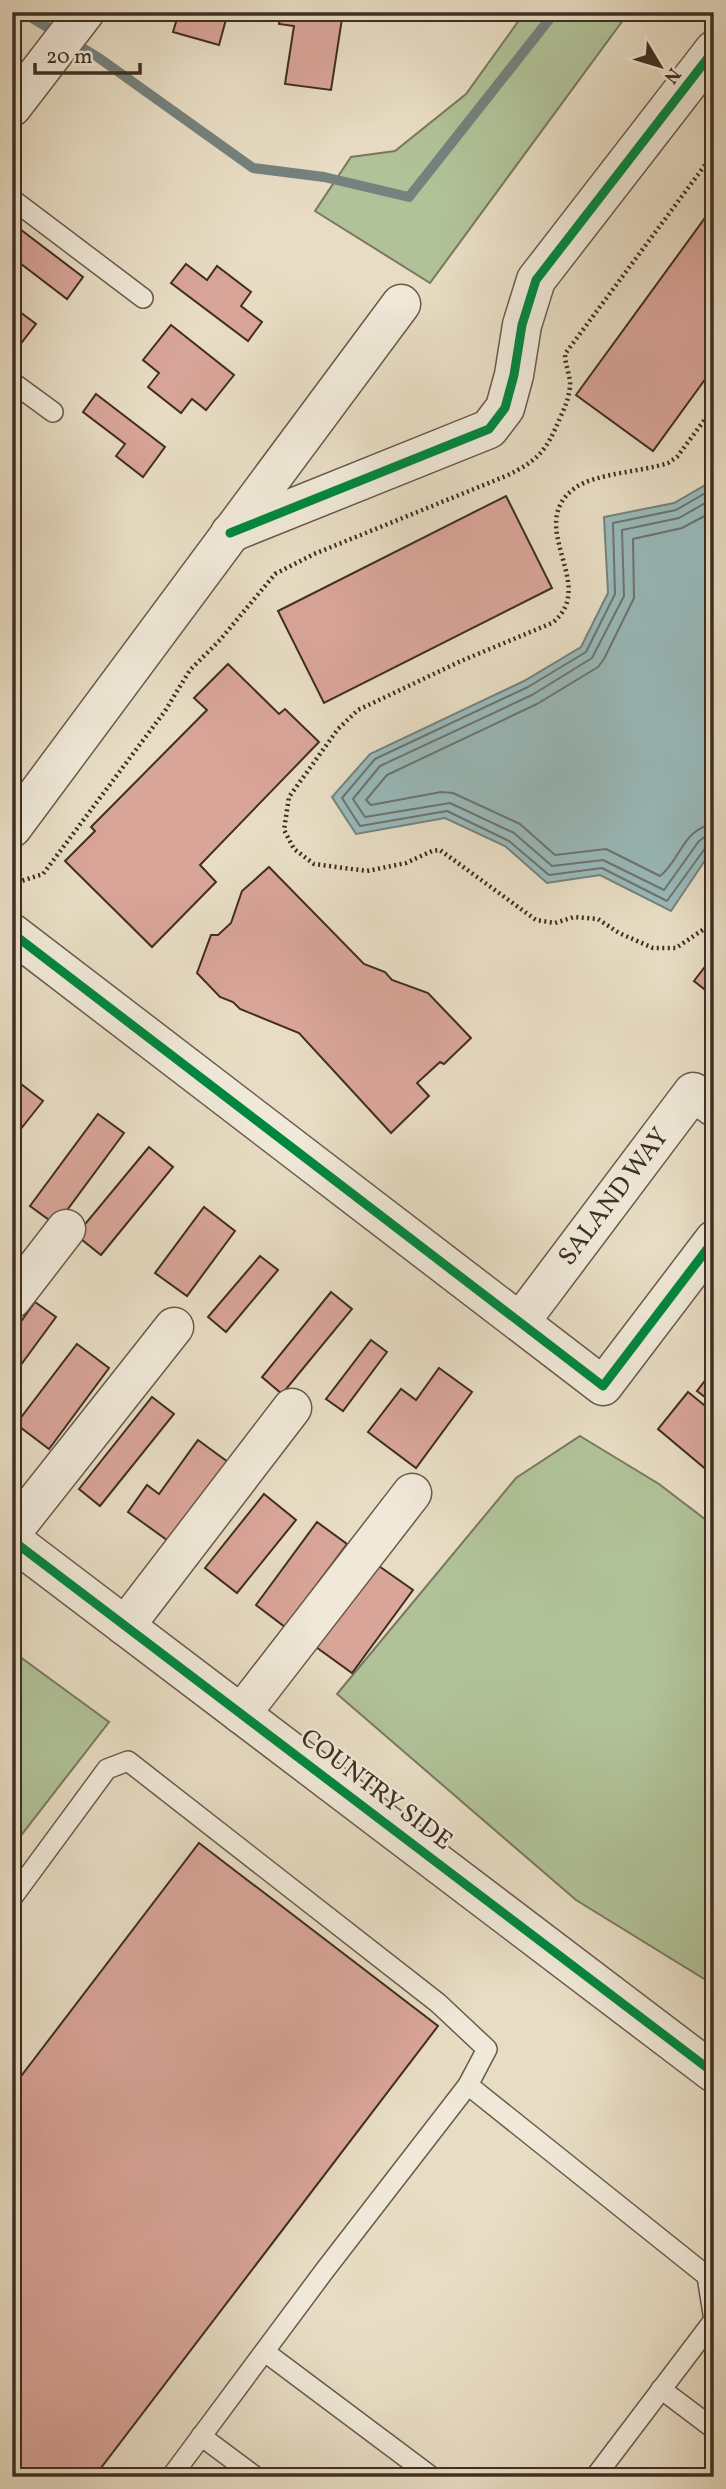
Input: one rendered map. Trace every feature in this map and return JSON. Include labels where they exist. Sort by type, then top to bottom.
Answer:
[{"type":"street","points":[[12,107],[82,16]]},
{"type":"street","points":[[230,533],[489,429],[505,408],[514,375],[522,326],[536,280],[714,50]]},
{"type":"street","points":[[12,828],[401,304]]},
{"type":"street","points":[[12,933],[603,1386],[714,1240]]},
{"type":"street","name":"SALAND WAY","points":[[520,1322],[693,1092],[714,1107]]},
{"type":"street","points":[[12,1299],[66,1229]]},
{"type":"street","points":[[12,1532],[174,1327]]},
{"type":"street","points":[[125,1626],[292,1408]]},
{"type":"street","points":[[241,1714],[412,1493]]},
{"type":"street","name":"COUNTRY SIDE","points":[[12,1541],[714,2073]]},
{"type":"lane","points":[[12,199],[143,298]]},
{"type":"lane","points":[[12,382],[53,412]]},
{"type":"lane","points":[[12,1898],[107,1769],[128,1761],[438,2003],[487,2049],[468,2085],[325,2270],[171,2477]]},
{"type":"lane","points":[[468,2085],[707,2276],[713,2320],[595,2477]]},
{"type":"lane","points":[[265,2352],[432,2477]]},
{"type":"lane","points":[[661,2389],[714,2429]]},
{"type":"lane","points":[[201,2436],[256,2477]]},
{"type":"path","points":[[12,884],[43,874],[165,712],[190,670],[220,640],[275,574],[314,554],[506,476],[534,461],[555,433],[567,402],[571,383],[566,370],[565,354],[714,153]]},
{"type":"path","points":[[707,162],[714,167]]},
{"type":"path","points":[[714,407],[677,457],[668,463],[577,486],[565,496],[557,512],[555,525],[570,587],[563,614],[552,623],[461,661],[358,710],[338,729],[289,797],[284,830],[294,849],[314,864],[367,871],[406,863],[440,850],[536,920],[555,923],[574,917],[598,919],[620,933],[653,948],[676,948],[707,927],[714,915]]},
{"type":"green space","points":[[525,12],[629,12],[430,283],[315,211],[351,157],[395,151],[466,94]]},
{"type":"green space","points":[[580,1436],[659,1484],[714,1526],[714,1985],[576,1900],[337,1694],[516,1478]]},
{"type":"green space","points":[[12,1651],[109,1722],[12,1847]]},
{"type":"water","points":[[714,480],[714,847],[671,911],[600,875],[547,883],[505,846],[445,818],[356,834],[332,797],[370,754],[524,681],[581,647],[608,593],[604,517],[674,503]]},
{"type":"building","points":[[179,12],[228,12],[219,45],[173,32]]},
{"type":"building","points":[[281,12],[343,12],[331,90],[285,84],[294,26],[279,24]]},
{"type":"building","points":[[710,211],[714,214],[714,367],[653,451],[576,395]]},
{"type":"building","points":[[12,223],[83,277],[67,299],[12,257]]},
{"type":"building","points":[[186,264],[207,280],[217,266],[251,292],[241,306],[262,322],[248,341],[171,283]]},
{"type":"building","points":[[12,306],[36,324],[12,355]]},
{"type":"building","points":[[171,325],[234,375],[206,410],[192,399],[181,413],[148,387],[159,373],[143,360]]},
{"type":"building","points":[[96,394],[165,447],[143,477],[116,456],[125,444],[83,412]]},
{"type":"building","points":[[506,496],[552,588],[324,703],[278,611]]},
{"type":"building","points":[[228,664],[279,714],[285,709],[319,742],[200,865],[216,882],[152,947],[65,861],[95,831],[91,827],[207,710],[194,698]]},
{"type":"building","points":[[269,867],[364,964],[385,972],[392,980],[428,993],[471,1038],[444,1064],[440,1062],[417,1083],[429,1096],[391,1133],[299,1033],[240,1009],[233,1002],[220,997],[197,973],[211,935],[218,935],[231,923],[242,891]]},
{"type":"building","points":[[714,955],[714,997],[694,981]]},
{"type":"building","points":[[12,1077],[43,1101],[12,1140]]},
{"type":"building","points":[[98,1114],[124,1133],[56,1225],[30,1206]]},
{"type":"building","points":[[149,1147],[173,1167],[101,1255],[76,1235]]},
{"type":"building","points":[[204,1207],[235,1231],[187,1296],[155,1273]]},
{"type":"building","points":[[260,1256],[278,1270],[226,1332],[208,1317]]},
{"type":"building","points":[[331,1292],[352,1309],[282,1394],[262,1377]]},
{"type":"building","points":[[35,1302],[56,1317],[12,1377],[12,1334]]},
{"type":"building","points":[[371,1340],[387,1352],[343,1411],[326,1399]]},
{"type":"building","points":[[77,1344],[109,1368],[49,1449],[16,1424]]},
{"type":"building","points":[[439,1368],[472,1392],[416,1468],[368,1432],[401,1389],[416,1400]]},
{"type":"building","points":[[714,1369],[714,1404],[697,1391]]},
{"type":"building","points":[[688,1392],[714,1413],[714,1476],[658,1429]]},
{"type":"building","points":[[152,1397],[174,1414],[100,1506],[79,1489]]},
{"type":"building","points":[[198,1440],[232,1465],[174,1545],[128,1512],[147,1485],[159,1494]]},
{"type":"building","points":[[264,1494],[296,1520],[237,1593],[205,1568]]},
{"type":"building","points":[[317,1522],[347,1544],[285,1627],[256,1605]]},
{"type":"building","points":[[376,1564],[413,1590],[352,1673],[316,1647]]},
{"type":"building","points":[[199,1843],[438,2026],[94,2477],[12,2477],[12,2088]]},
{"type":"waterway","points":[[22,12],[99,58],[253,168],[324,177],[409,197],[555,12]]},
{"type":"cycle path","points":[[230,533],[489,429],[505,408],[514,375],[522,325],[536,280],[714,50]]},
{"type":"cycle path","points":[[12,933],[603,1386],[714,1240]]},
{"type":"cycle path","points":[[12,1540],[714,2073]]}]
